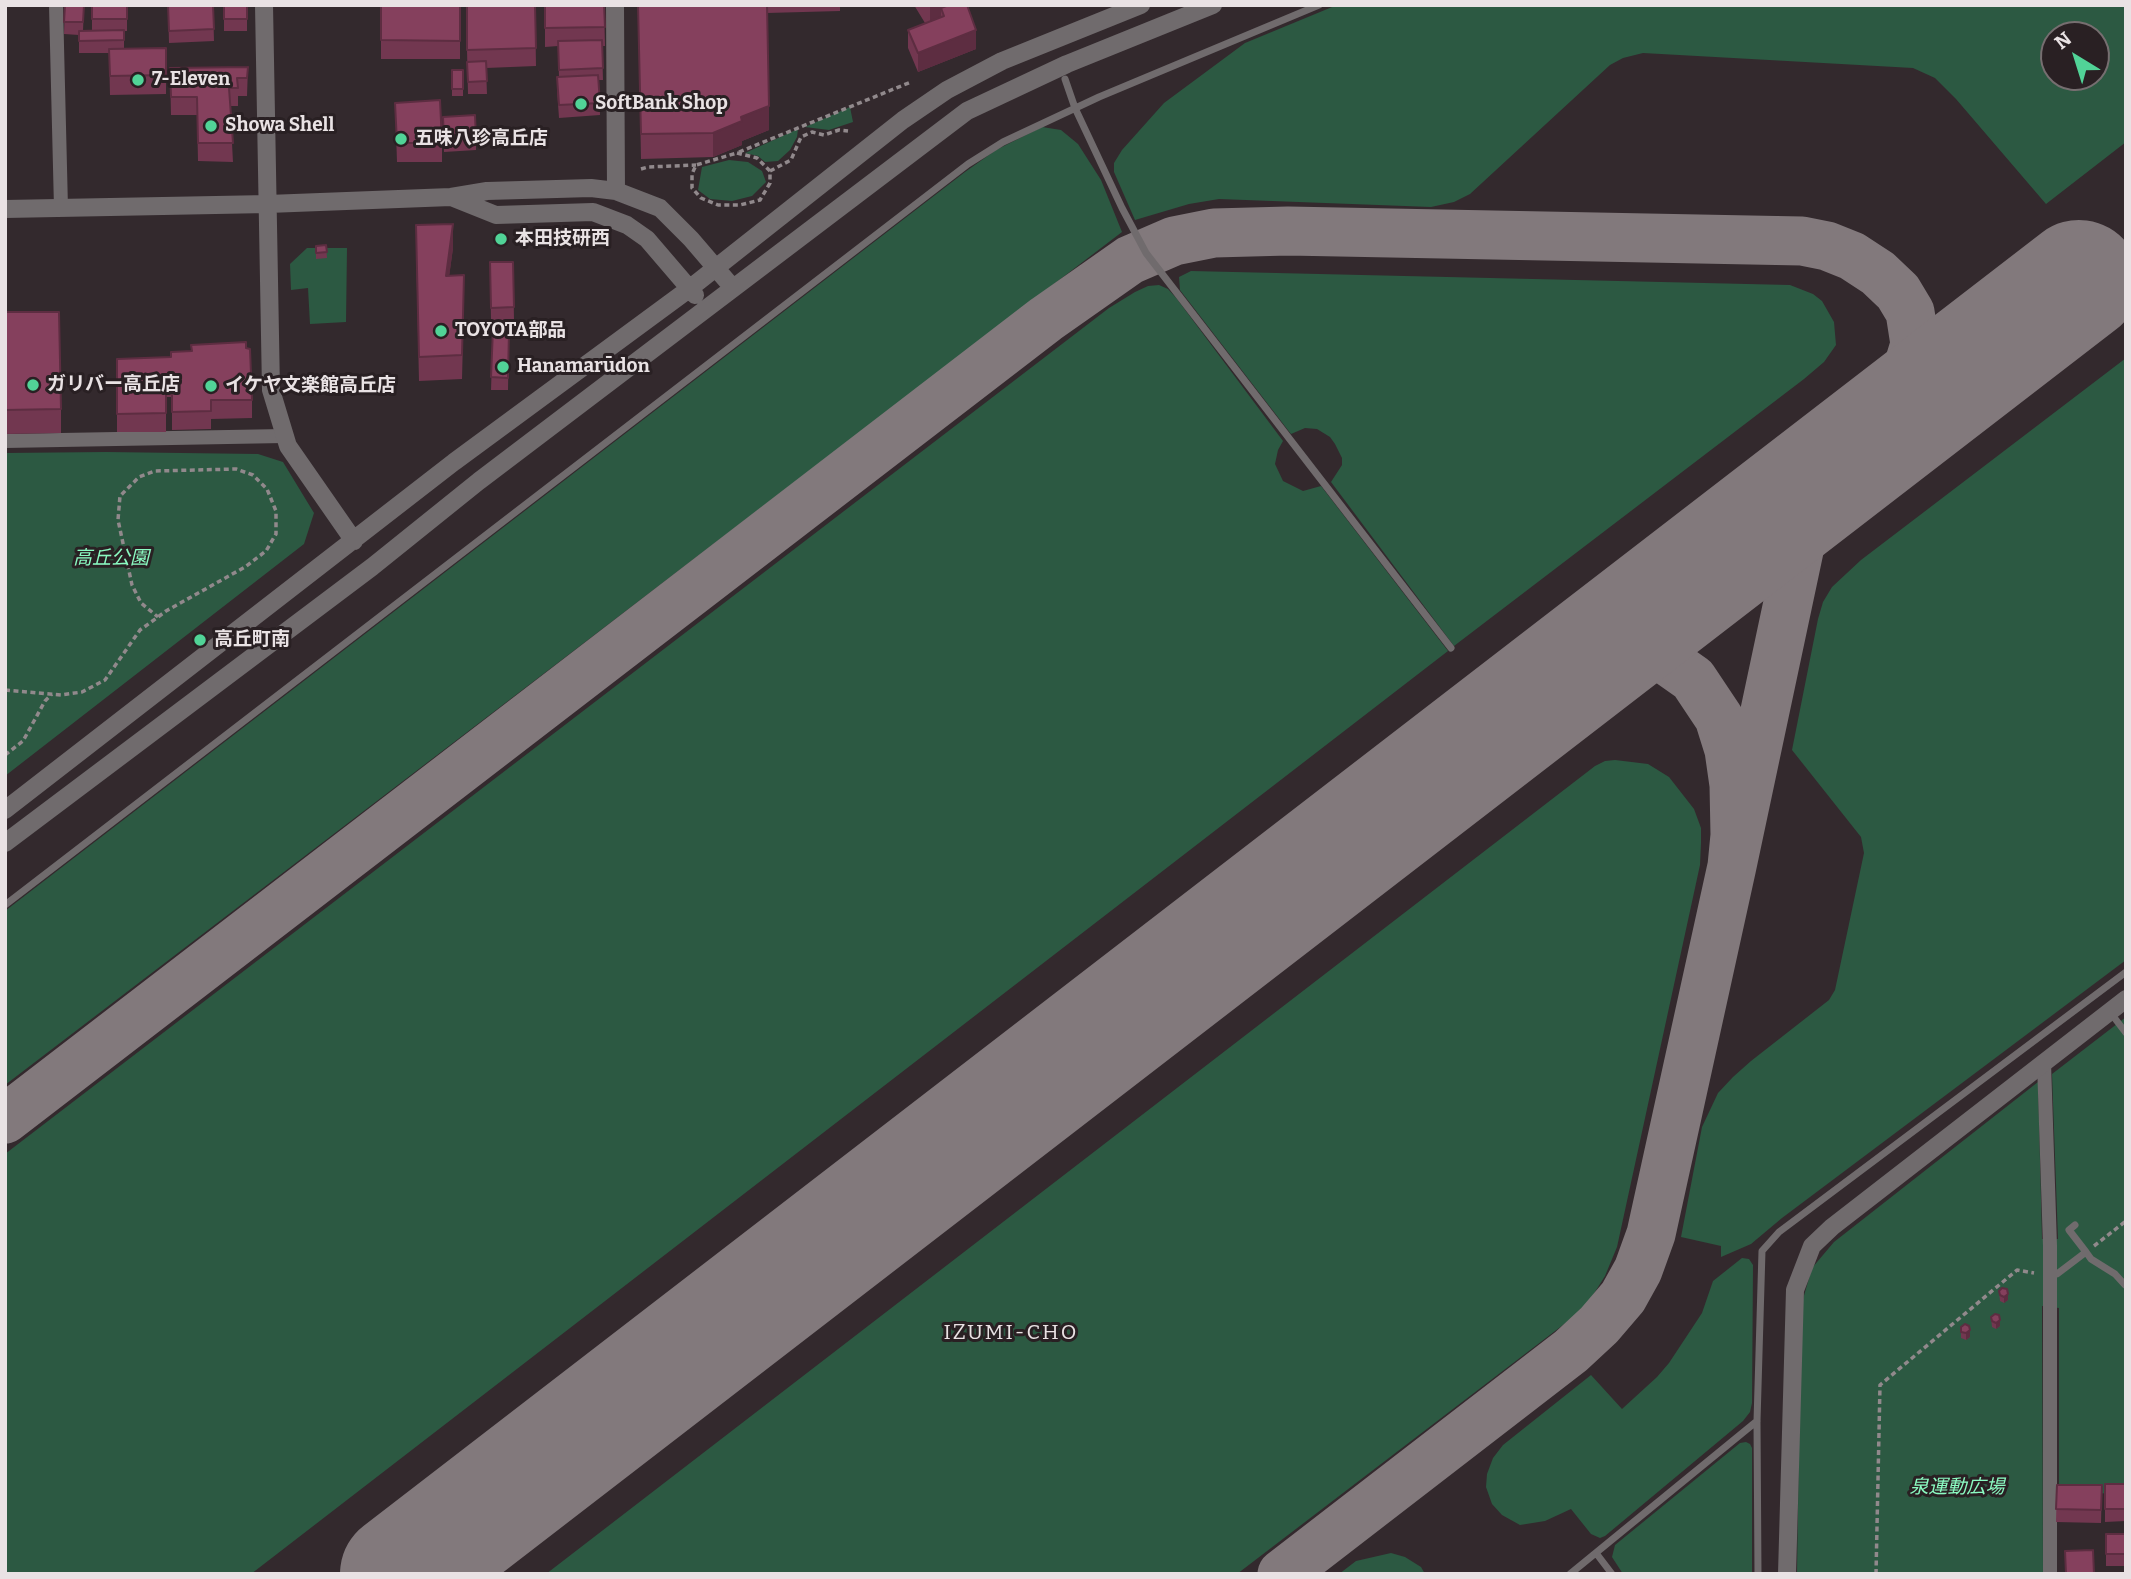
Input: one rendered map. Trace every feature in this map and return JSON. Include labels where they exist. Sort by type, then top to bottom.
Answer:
[{"type":"street","points":[[55,5],[61,208]]},
{"type":"street","points":[[264,5],[270,377],[274,405],[284,436],[301,467],[354,541]]},
{"type":"street","points":[[615,5],[616,191]]},
{"type":"street","points":[[5,810],[454,462],[689,289],[903,120],[947,90],[1002,61],[1141,5]]},
{"type":"street","points":[[5,843],[372,567],[479,481],[967,111],[1067,64],[1213,5]]},
{"type":"street","points":[[5,209],[268,204],[451,197],[487,191],[591,188],[616,191],[660,208],[733,288]]},
{"type":"street","points":[[451,197],[496,215],[593,212],[627,225],[647,239],[706,309]]},
{"type":"street","points":[[5,441],[284,436]]},
{"type":"street","points":[[1787,1574],[1794,1290],[1812,1246],[1832,1227],[2126,999]]},
{"type":"street","points":[[2044,1063],[2050,1274],[2050,1574]]},
{"type":"lane","points":[[5,905],[968,164],[1003,142],[1075,108],[1318,5]]},
{"type":"lane","points":[[1065,79],[1075,108],[1146,253],[1451,648]]},
{"type":"lane","points":[[1758,1574],[1757,1421],[1762,1251],[1779,1232],[2126,972]]},
{"type":"lane","points":[[2110,1012],[2126,1033]]},
{"type":"lane","points":[[2075,1225],[2068,1230],[2088,1251],[2091,1259],[2115,1274],[2125,1285]]},
{"type":"lane","points":[[2050,1274],[2057,1274],[2088,1251]]},
{"type":"lane","points":[[1570,1574],[1757,1421]]},
{"type":"lane","points":[[1596,1553],[1612,1574]]},
{"type":"path","points":[[641,169],[696,165],[737,153],[911,82]]},
{"type":"path","points":[[770,171],[791,160],[801,137],[812,132],[824,135],[848,131]]},
{"type":"path","points":[[696,165],[692,174],[692,188],[701,198],[718,205],[740,205],[760,200],[770,183],[770,171],[757,158],[737,153]]},
{"type":"path","points":[[5,690],[52,694],[82,692],[105,680],[139,630],[245,567],[266,551],[276,534],[276,511],[267,489],[253,475],[236,469],[155,471],[139,477],[120,496],[118,520],[132,585],[141,603],[158,617]]},
{"type":"path","points":[[5,755],[23,741],[52,694]]},
{"type":"path","points":[[2088,1251],[2126,1221]]},
{"type":"path","points":[[1876,1574],[1880,1385],[2017,1270],[2050,1274]]},
{"type":"green space","points":[[1337,5],[2126,5],[2126,142],[2046,204],[1956,99],[1935,78],[1913,68],[1643,53],[1623,58],[1610,65],[1470,194],[1454,202],[1431,207],[1219,199],[1189,204],[1135,220],[1114,172],[1114,163],[1122,150],[1164,103],[1245,43]]},
{"type":"green space","points":[[850,107],[853,122],[829,130],[805,127]]},
{"type":"green space","points":[[1042,127],[1061,130],[1078,144],[1101,180],[1122,232],[5,1085],[5,911],[965,172],[996,150]]},
{"type":"green space","points":[[798,129],[790,150],[778,161],[765,162],[758,156],[745,153]]},
{"type":"green space","points":[[729,160],[748,162],[762,171],[766,182],[752,196],[732,201],[710,199],[698,190],[702,167]]},
{"type":"green space","points":[[307,248],[347,248],[346,322],[310,324],[308,288],[291,290],[290,264]]},
{"type":"green space","points":[[1191,271],[1790,285],[1813,294],[1822,301],[1834,322],[1836,345],[1824,362],[1804,379],[1454,646],[1331,482],[1342,465],[1342,458],[1330,437],[1317,429],[1305,428],[1291,434],[1180,290],[1179,277]]},
{"type":"green space","points":[[1159,285],[1168,289],[1177,299],[1283,441],[1275,464],[1283,481],[1303,491],[1321,486],[1448,651],[251,1574],[5,1574],[5,1154],[1109,308],[1148,286]]},
{"type":"green space","points":[[2126,358],[2126,960],[1751,1244],[1721,1257],[1721,1246],[1681,1237],[1702,1127],[1718,1093],[1733,1077],[1829,1000],[1835,990],[1864,853],[1861,837],[1792,750],[1823,602],[1832,587],[1861,560]]},
{"type":"green space","name":"高丘公園","points":[[5,453],[258,454],[283,462],[314,513],[304,544],[5,776]]},
{"type":"green space","points":[[1615,760],[1648,764],[1669,777],[1694,809],[1701,828],[1701,843],[1700,865],[1617,1247],[1605,1276],[1588,1303],[1576,1315],[1237,1574],[546,1574],[1595,766]]},
{"type":"green space","name":"泉運動広場","points":[[2126,1017],[2126,1493],[2059,1494],[2059,1308],[2042,1306],[2043,1574],[1797,1574],[1801,1306],[1812,1268],[1834,1242],[2038,1082],[2042,1239],[2058,1239],[2052,1074]]},
{"type":"green space","points":[[1742,1258],[1749,1259],[1753,1265],[1752,1403],[1750,1412],[1743,1421],[1600,1538],[1591,1534],[1571,1509],[1545,1521],[1520,1525],[1502,1515],[1492,1504],[1486,1487],[1493,1458],[1503,1445],[1591,1375],[1622,1409],[1669,1363],[1702,1313],[1713,1281]]},
{"type":"green space","points":[[1746,1442],[1752,1448],[1752,1574],[1623,1574],[1612,1557],[1615,1545],[1740,1443]]},
{"type":"green space","points":[[1391,1553],[1405,1557],[1421,1567],[1425,1574],[1339,1574],[1356,1561]]},
{"type":"building","points":[[65,5],[84,5],[83,22],[64,22]]},
{"type":"building","points":[[92,5],[127,5],[127,19],[92,19]]},
{"type":"building","points":[[168,5],[213,5],[214,29],[169,31]]},
{"type":"building","points":[[224,5],[247,5],[247,19],[224,19]]},
{"type":"building","points":[[381,5],[460,5],[460,41],[381,40]]},
{"type":"building","points":[[467,5],[535,5],[536,48],[467,50]]},
{"type":"building","points":[[545,5],[604,5],[605,27],[545,28]]},
{"type":"building","points":[[638,5],[767,5],[769,106],[741,117],[742,121],[713,133],[641,134]]},
{"type":"building","points":[[967,5],[976,30],[918,53],[908,30],[944,16],[941,8]]},
{"type":"building","points":[[124,30],[124,40],[79,41],[79,31]]},
{"type":"building","points":[[602,40],[603,68],[559,70],[558,41]]},
{"type":"building","points":[[166,48],[166,75],[110,76],[109,49]]},
{"type":"building","points":[[486,61],[487,81],[468,82],[467,62]]},
{"type":"building","points":[[248,67],[247,78],[237,78],[238,88],[229,88],[233,143],[198,143],[197,97],[171,97],[170,68]]},
{"type":"building","points":[[452,70],[463,70],[463,89],[452,89]]},
{"type":"building","points":[[598,75],[600,103],[559,105],[557,77]]},
{"type":"building","points":[[440,100],[442,143],[397,143],[395,103]]},
{"type":"building","points":[[475,115],[476,138],[444,139],[443,117]]},
{"type":"building","points":[[453,224],[446,276],[464,275],[462,355],[419,357],[416,225]]},
{"type":"building","points":[[326,245],[327,252],[316,253],[316,246]]},
{"type":"building","points":[[490,262],[513,262],[514,307],[491,308]]},
{"type":"building","name":"ガリバー高丘店","points":[[5,312],[59,312],[61,409],[5,410]]},
{"type":"building","points":[[493,329],[509,330],[508,378],[491,377]]},
{"type":"building","points":[[246,342],[246,348],[250,349],[252,400],[211,400],[211,411],[172,412],[172,378],[166,379],[166,413],[117,414],[117,359],[171,357],[171,352],[192,351],[191,345]]},
{"type":"building","points":[[2002,1288],[2007,1289],[2008,1294],[2004,1297],[1999,1291]]},
{"type":"building","points":[[1999,1315],[2000,1320],[1996,1323],[1991,1317]]},
{"type":"building","points":[[1965,1324],[1970,1330],[1966,1333],[1961,1332],[1961,1327]]},
{"type":"building","points":[[2105,1484],[2125,1484],[2126,1509],[2105,1509]]},
{"type":"building","points":[[2057,1485],[2102,1485],[2101,1510],[2056,1509]]},
{"type":"building","points":[[2106,1534],[2126,1534],[2126,1554],[2106,1554]]},
{"type":"building","points":[[2093,1550],[2094,1574],[2066,1574],[2065,1551]]},
{"type":"taxiway","points":[[5,1119],[1046,319],[1130,260],[1174,241],[1214,233],[1288,231],[1802,241],[1827,246],[1852,256],[1878,273],[1898,292],[1910,312],[1915,344],[1905,377],[1892,403],[1836,470],[1818,499],[1803,532],[1732,866]]},
{"type":"taxiway","points":[[1282,1574],[1571,1351],[1599,1325],[1623,1297],[1638,1270],[1651,1234],[1732,866],[1735,835],[1734,785],[1729,750],[1719,718],[1693,679],[1666,660],[1632,654],[1595,661],[1568,675]]},
{"type":"runway","points":[[401,1574],[2079,281]]},
{"type":"place","name":"7-Eleven","points":[[138,80]]},
{"type":"place","name":"SoftBank Shop","points":[[581,104]]},
{"type":"place","name":"Showa Shell","points":[[211,126]]},
{"type":"place","name":"五味八珍高丘店","points":[[401,139]]},
{"type":"place","name":"本田技研西","points":[[501,239]]},
{"type":"place","name":"TOYOTA部品","points":[[441,331]]},
{"type":"place","name":"Hanamarūdon","points":[[503,367]]},
{"type":"place","name":"ガリバー高丘店","points":[[33,385]]},
{"type":"place","name":"イケヤ文楽館高丘店","points":[[211,386]]},
{"type":"place","name":"高丘町南","points":[[200,640]]},
{"type":"district","name":"IZUMI-CHO","points":[[1011,1333]]}]
